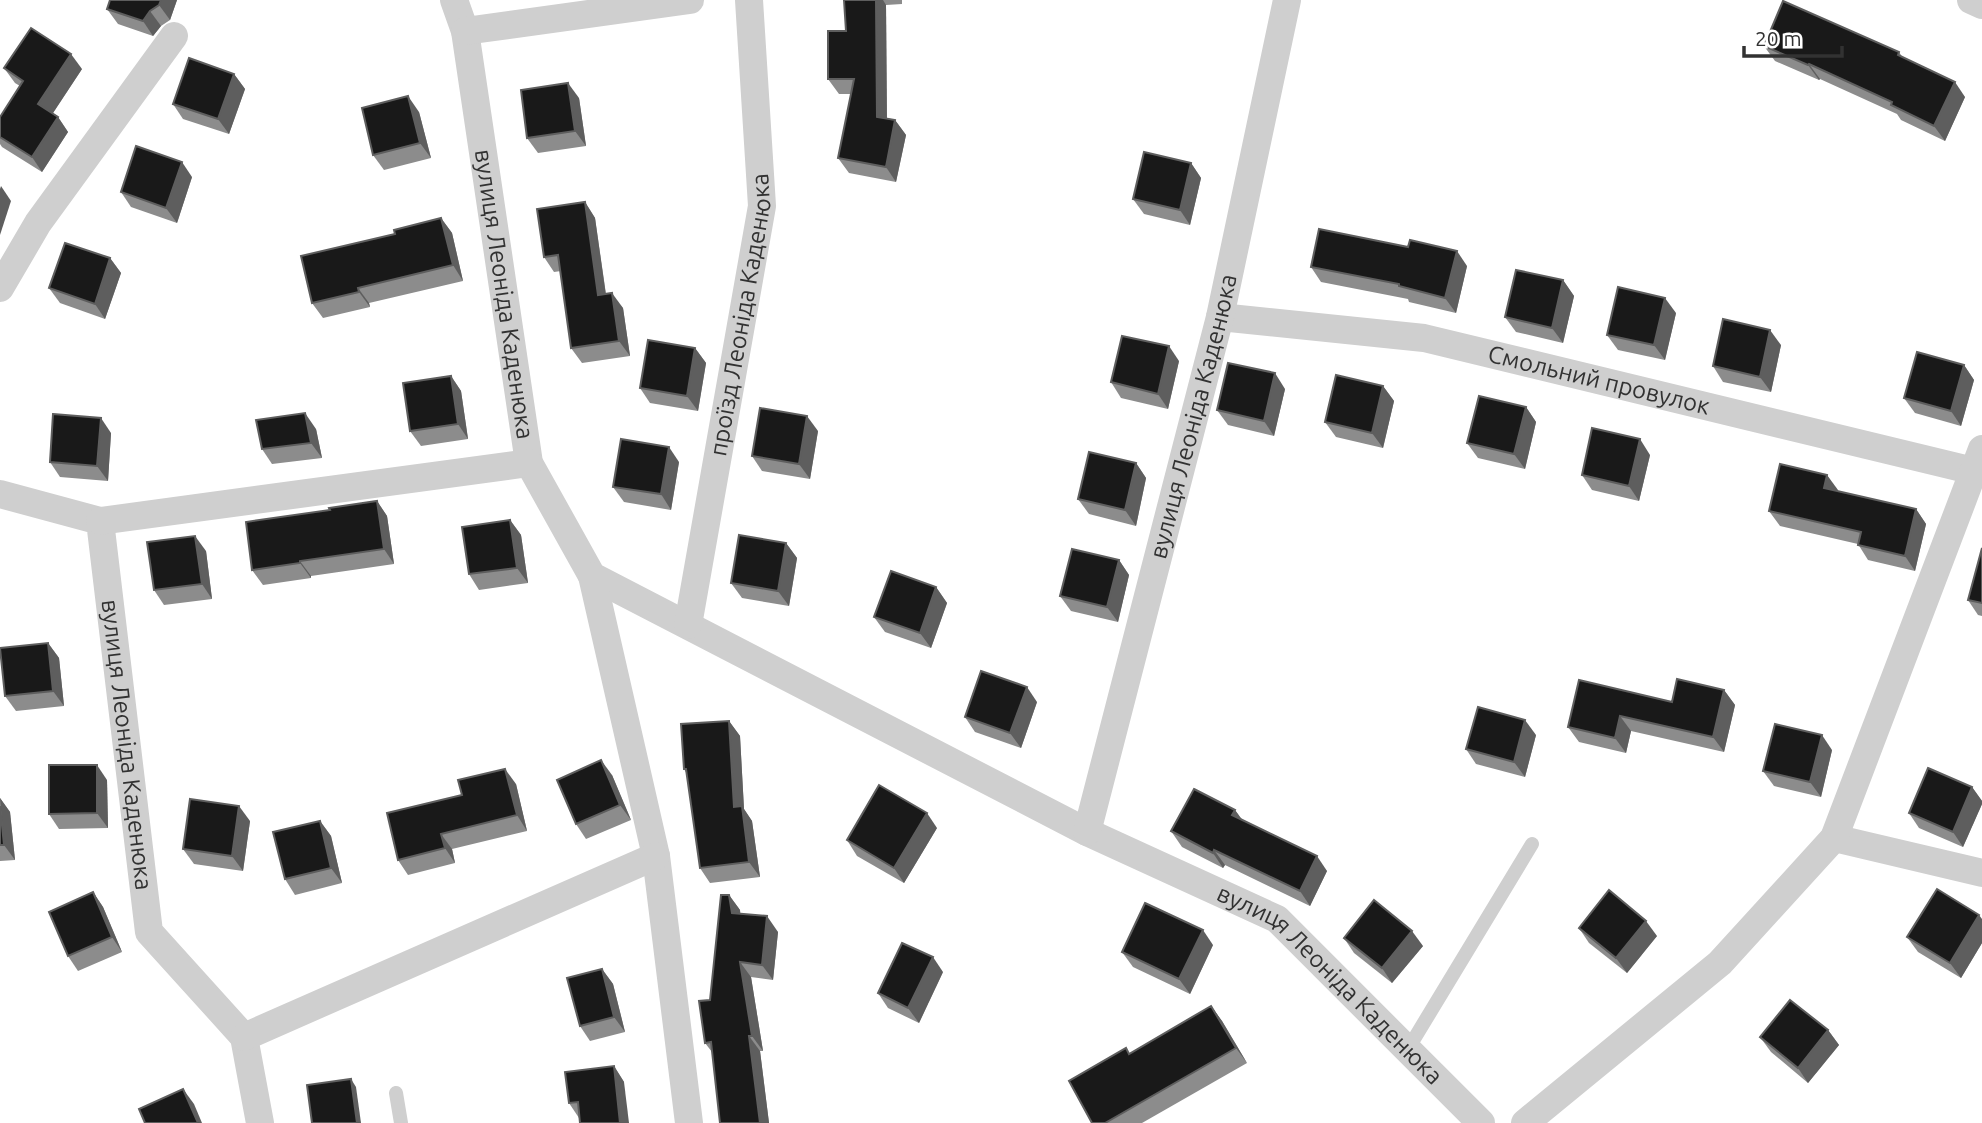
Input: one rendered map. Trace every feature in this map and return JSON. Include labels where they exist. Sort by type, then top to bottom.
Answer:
[{"type":"street","name":"вулиця Леоніда Каденюка","points":[[454,0],[465,31],[529,463],[592,576],[656,856],[689,1123]]},
{"type":"street","points":[[465,31],[690,0]]},
{"type":"street","name":"проїзд Леоніда Каденюка","points":[[688,625],[762,206],[749,0]]},
{"type":"street","name":"вулиця Леоніда Каденюка","points":[[1087,832],[1220,317],[1287,0]]},
{"type":"street","points":[[1971,0],[1982,5]]},
{"type":"street","points":[[0,288],[38,223],[174,36]]},
{"type":"street","name":"Смольний провулок","points":[[1220,317],[1424,338],[1978,460]]},
{"type":"street","points":[[1525,1123],[1720,963],[1833,838],[1978,460]]},
{"type":"street","points":[[0,494],[100,521],[529,463]]},
{"type":"street","name":"вулиця Леоніда Каденюка","points":[[100,521],[149,932],[244,1037]]},
{"type":"street","name":"вулиця Леоніда Каденюка","points":[[592,576],[1087,832],[1277,919],[1481,1123]]},
{"type":"street","points":[[1833,838],[1982,873]]},
{"type":"street","points":[[260,1123],[244,1037],[656,856]]},
{"type":"lane","points":[[1409,1049],[1532,844]]},
{"type":"lane","points":[[396,1093],[401,1123]]},
{"type":"building","points":[[110,0],[161,0],[143,21],[107,9]]},
{"type":"building","points":[[844,0],[876,0],[877,117],[895,120],[886,167],[838,158],[854,79],[828,79],[828,31],[846,31]]},
{"type":"building","points":[[1783,1],[1899,52],[1898,55],[1955,82],[1934,126],[1891,105],[1892,102],[1764,46]]},
{"type":"building","points":[[31,28],[71,54],[38,104],[58,117],[32,157],[0,137],[0,117],[23,81],[4,68]]},
{"type":"building","points":[[189,58],[234,74],[218,119],[173,104]]},
{"type":"building","points":[[568,83],[575,131],[527,138],[521,90]]},
{"type":"building","points":[[408,96],[420,143],[373,155],[362,108]]},
{"type":"building","points":[[136,146],[182,162],[166,208],[121,192]]},
{"type":"building","points":[[1144,152],[1191,163],[1180,210],[1133,199]]},
{"type":"building","points":[[585,202],[598,295],[612,293],[619,341],[571,348],[558,255],[544,257],[537,209]]},
{"type":"building","points":[[441,218],[453,265],[358,288],[359,292],[312,303],[301,256],[395,234],[394,230]]},
{"type":"building","points":[[1319,229],[1408,247],[1410,240],[1457,251],[1445,298],[1399,284],[1311,267]]},
{"type":"building","points":[[65,243],[110,258],[95,304],[49,288]]},
{"type":"building","points":[[1516,270],[1563,280],[1552,328],[1505,317]]},
{"type":"building","points":[[1618,287],[1665,298],[1654,345],[1607,335]]},
{"type":"building","points":[[1723,319],[1770,330],[1760,377],[1713,366]]},
{"type":"building","points":[[1122,336],[1169,346],[1158,394],[1111,382]]},
{"type":"building","points":[[648,340],[695,348],[687,396],[640,388]]},
{"type":"building","points":[[1917,352],[1964,365],[1951,411],[1904,398]]},
{"type":"building","points":[[1228,363],[1275,373],[1264,421],[1217,410]]},
{"type":"building","points":[[1336,375],[1383,386],[1372,433],[1325,422]]},
{"type":"building","points":[[451,376],[458,424],[410,431],[403,383]]},
{"type":"building","points":[[1479,396],[1526,407],[1514,454],[1467,443]]},
{"type":"building","points":[[760,408],[807,416],[799,464],[752,456]]},
{"type":"building","points":[[305,413],[311,443],[262,449],[256,420]]},
{"type":"building","points":[[53,414],[101,418],[97,466],[50,462]]},
{"type":"building","points":[[1592,428],[1640,439],[1629,486],[1582,475]]},
{"type":"building","points":[[621,439],[669,447],[661,494],[613,487]]},
{"type":"building","points":[[1089,452],[1136,463],[1125,510],[1078,499]]},
{"type":"building","points":[[1780,464],[1827,475],[1824,488],[1916,509],[1905,556],[1858,545],[1861,532],[1769,511]]},
{"type":"building","points":[[377,501],[384,549],[252,570],[246,522]]},
{"type":"building","points":[[510,520],[517,568],[469,574],[462,527]]},
{"type":"building","points":[[739,535],[786,543],[778,591],[731,583]]},
{"type":"building","points":[[195,536],[202,584],[154,590],[147,542]]},
{"type":"building","points":[[1982,548],[1982,603],[1968,600]]},
{"type":"building","points":[[1072,549],[1119,560],[1107,607],[1060,596]]},
{"type":"building","points":[[891,571],[936,587],[920,633],[874,617]]},
{"type":"building","points":[[48,643],[53,691],[5,696],[0,648]]},
{"type":"building","points":[[981,671],[1027,687],[1010,733],[965,717]]},
{"type":"building","points":[[1677,679],[1724,690],[1713,737],[1620,716],[1615,738],[1568,727],[1579,680],[1672,702]]},
{"type":"building","points":[[1478,707],[1525,720],[1514,762],[1466,749]]},
{"type":"building","points":[[729,721],[734,807],[742,806],[749,862],[700,868],[684,769],[681,724]]},
{"type":"building","points":[[1775,724],[1822,735],[1810,782],[1763,771]]},
{"type":"building","points":[[601,760],[620,805],[576,824],[557,780]]},
{"type":"building","points":[[49,765],[97,765],[97,813],[49,814]]},
{"type":"building","points":[[1928,768],[1972,787],[1953,832],[1909,813]]},
{"type":"building","points":[[505,769],[517,815],[441,834],[445,848],[398,860],[387,813],[462,795],[458,780]]},
{"type":"building","points":[[879,785],[927,813],[894,868],[847,840]]},
{"type":"building","points":[[1194,789],[1235,810],[1232,815],[1317,856],[1300,891],[1214,850],[1213,853],[1171,831]]},
{"type":"building","points":[[190,799],[239,806],[232,856],[183,849]]},
{"type":"building","points":[[0,806],[4,845],[0,845]]},
{"type":"building","points":[[320,821],[331,868],[285,879],[273,832]]},
{"type":"building","points":[[1937,889],[1979,915],[1950,963],[1907,937]]},
{"type":"building","points":[[1609,890],[1646,921],[1616,958],[1579,928]]},
{"type":"building","points":[[93,892],[112,937],[68,956],[49,912]]},
{"type":"building","points":[[721,895],[729,895],[732,913],[767,916],[762,965],[740,962],[752,1036],[749,1036],[760,1123],[720,1123],[711,1042],[705,1043],[699,1001],[710,1000]]},
{"type":"building","points":[[1374,900],[1412,931],[1382,968],[1344,938]]},
{"type":"building","points":[[1145,903],[1203,930],[1179,979],[1122,952]]},
{"type":"building","points":[[902,943],[933,957],[908,1008],[878,993]]},
{"type":"building","points":[[602,969],[614,1017],[580,1026],[567,978]]},
{"type":"building","points":[[1790,1000],[1828,1030],[1798,1068],[1760,1037]]},
{"type":"building","points":[[1211,1006],[1236,1048],[1105,1123],[1092,1123],[1069,1081],[1126,1048],[1129,1054]]},
{"type":"building","points":[[614,1066],[620,1123],[580,1123],[578,1102],[569,1103],[565,1072]]},
{"type":"building","points":[[351,1079],[357,1123],[312,1123],[307,1085]]},
{"type":"building","points":[[183,1089],[198,1123],[145,1123],[139,1109]]}]
